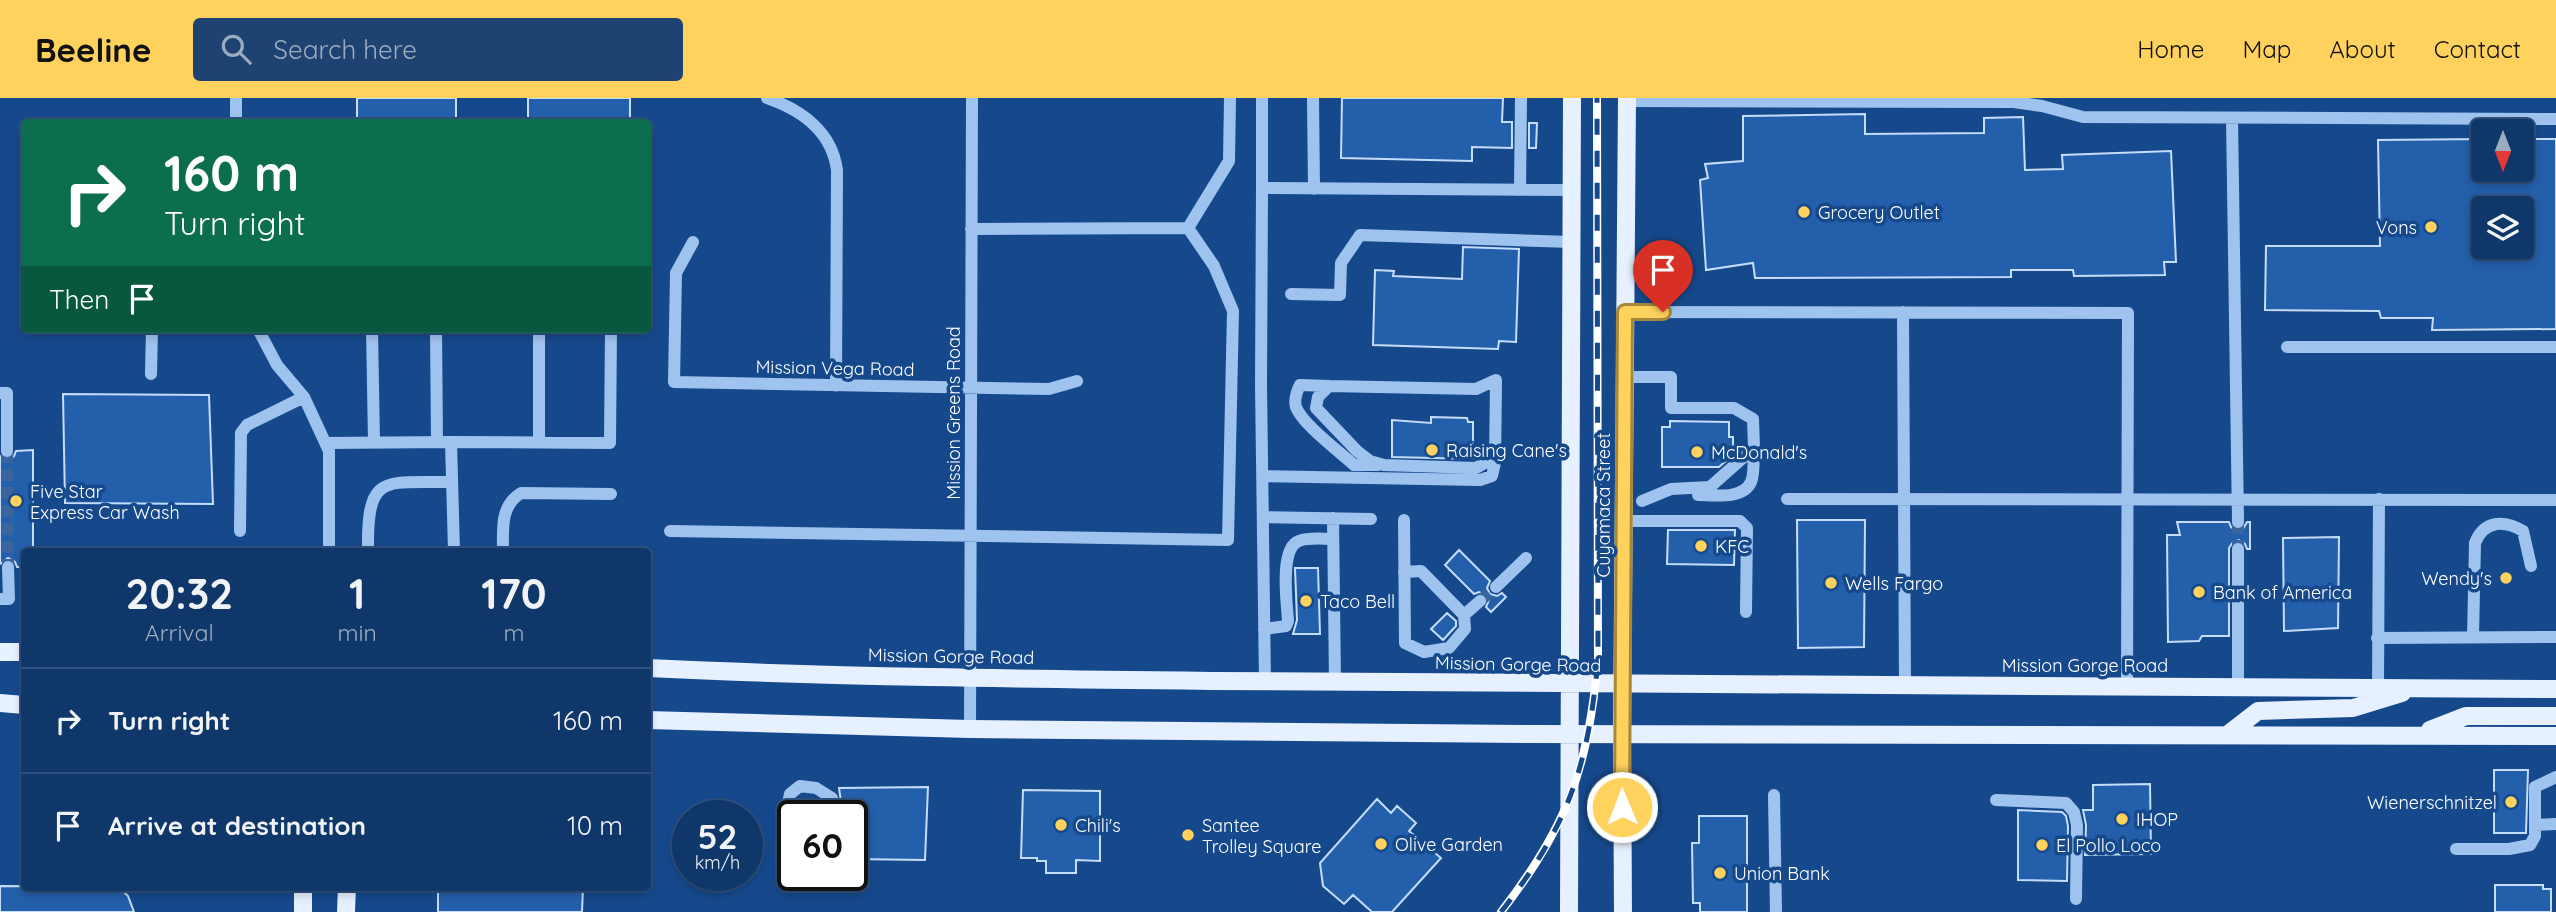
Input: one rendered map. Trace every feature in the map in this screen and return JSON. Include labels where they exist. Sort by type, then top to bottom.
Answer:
[{"type":"main road","name":"Cuyamaca Street","points":[[1569,912],[1572,98]]},
{"type":"main road","name":"Cuyamaca Street","points":[[1623,912],[1622,686],[1627,100]]},
{"type":"main road","points":[[0,652],[21,652]]},
{"type":"main road","name":"Mission Gorge Road","points":[[651,668],[970,678],[1570,686],[2238,685],[2556,690]]},
{"type":"main road","points":[[2227,734],[2258,711],[2353,708],[2419,688]]},
{"type":"main road","points":[[0,703],[21,705]]},
{"type":"main road","points":[[2417,734],[2466,716],[2556,716]]},
{"type":"main road","points":[[651,720],[970,729],[1570,734],[2556,736]]},
{"type":"main road","points":[[303,891],[303,912]]},
{"type":"main road","points":[[346,912],[347,891]]},
{"type":"street","points":[[236,98],[236,119]]},
{"type":"street","points":[[767,98],[790,108],[820,131],[834,152],[837,170],[836,386]]},
{"type":"street","name":"Mission Greens Road","points":[[970,729],[972,98]]},
{"type":"street","points":[[1188,228],[1229,161],[1230,98]]},
{"type":"street","points":[[1262,98],[1265,682]]},
{"type":"street","points":[[1313,98],[1314,189]]},
{"type":"street","points":[[1520,190],[1521,98]]},
{"type":"street","points":[[1627,100],[2014,102],[2083,117],[2556,119]]},
{"type":"street","points":[[2232,118],[2238,522]]},
{"type":"street","points":[[1262,188],[1572,190]]},
{"type":"street","points":[[971,229],[1188,228]]},
{"type":"street","points":[[670,531],[1228,540],[1233,311],[1214,266],[1188,228]]},
{"type":"street","points":[[1291,294],[1340,295],[1342,263],[1360,235],[1572,242]]},
{"type":"street","name":"Mission Vega Road","points":[[694,242],[676,273],[674,382],[1049,389],[1077,381]]},
{"type":"street","points":[[1625,312],[2128,313],[2127,686]]},
{"type":"street","points":[[1902,312],[1905,686]]},
{"type":"street","points":[[151,374],[152,333]]},
{"type":"street","points":[[260,333],[277,365],[304,397],[329,451],[329,548]]},
{"type":"street","points":[[372,333],[374,442]]},
{"type":"street","points":[[436,333],[437,442]]},
{"type":"street","points":[[539,333],[539,442]]},
{"type":"street","points":[[326,443],[610,443],[611,333]]},
{"type":"street","points":[[2287,346],[2556,347]]},
{"type":"street","points":[[1625,377],[1671,377],[1671,408],[1734,408],[1753,418],[1751,482],[1742,491],[1731,495],[1659,495]]},
{"type":"street","points":[[1262,476],[1480,480],[1492,476],[1495,448],[1496,380],[1476,389],[1300,385],[1296,393],[1296,407],[1310,426],[1354,465],[1476,468],[1488,461],[1495,448]]},
{"type":"street","points":[[1329,386],[1318,397],[1316,408],[1357,451],[1370,461],[1384,466]]},
{"type":"street","points":[[0,393],[7,393],[8,451]]},
{"type":"street","points":[[240,531],[241,433],[247,425],[304,397]]},
{"type":"street","points":[[451,442],[454,548]]},
{"type":"street","points":[[1642,501],[1671,489],[1710,488],[1754,448]]},
{"type":"street","points":[[368,548],[368,516],[374,495],[381,488],[396,483],[452,482]]},
{"type":"street","points":[[503,548],[506,507],[521,493],[611,494]]},
{"type":"street","points":[[1787,499],[2556,500]]},
{"type":"street","points":[[2378,687],[2379,499]]},
{"type":"street","points":[[1263,517],[1371,519]]},
{"type":"street","points":[[1333,518],[1335,682]]},
{"type":"street","points":[[1404,520],[1404,572],[1405,643],[1424,652],[1448,648],[1465,629],[1464,615],[1420,571],[1404,572]]},
{"type":"street","points":[[1623,521],[1740,521],[1747,528],[1746,612]]},
{"type":"street","points":[[2473,637],[2475,543],[2482,529],[2497,523],[2513,525],[2524,531],[2531,566]]},
{"type":"street","points":[[1264,629],[1281,628],[1286,626],[1288,621],[1286,559],[1293,544],[1300,540],[1333,539]]},
{"type":"street","points":[[2238,549],[2238,685]]},
{"type":"street","points":[[1496,587],[1525,558]]},
{"type":"street","points":[[0,598],[9,599],[8,567]]},
{"type":"street","points":[[1464,615],[1480,601]]},
{"type":"street","points":[[2377,638],[2556,637]]},
{"type":"street","points":[[2456,849],[2509,849],[2530,845],[2535,836],[2535,787],[2556,777]]},
{"type":"street","points":[[789,800],[790,794],[800,786],[816,788],[832,800]]},
{"type":"street","points":[[1774,795],[1776,912]]},
{"type":"street","points":[[1996,800],[2066,803],[2074,812],[2077,825],[2076,899]]},
{"type":"street","points":[[2535,825],[2556,824]]},
{"type":"building","points":[[357,98],[456,98],[456,119],[357,119]]},
{"type":"building","points":[[528,98],[630,98],[630,119],[528,119]]},
{"type":"building","points":[[1342,98],[1503,98],[1502,122],[1512,122],[1512,148],[1472,147],[1472,161],[1341,158]]},
{"type":"building","points":[[1865,114],[1865,134],[1984,133],[1984,118],[2023,117],[2025,170],[2063,169],[2062,155],[2171,151],[2176,262],[2164,262],[2165,275],[2074,276],[2073,270],[2011,270],[2011,277],[1755,278],[1753,263],[1706,270],[1700,180],[1708,178],[1705,164],[1743,161],[1743,116]]},
{"type":"building","points":[[1529,123],[1537,123],[1536,148],[1529,148]]},
{"type":"building","name":"Vons","points":[[2471,139],[2471,182],[2534,182],[2534,139],[2556,139],[2556,329],[2432,330],[2433,318],[2381,318],[2379,311],[2265,310],[2266,246],[2380,246],[2378,140]]},
{"type":"building","points":[[1463,247],[1519,249],[1516,342],[1499,341],[1498,349],[1373,345],[1375,270],[1394,271],[1393,276],[1462,279]]},
{"type":"building","points":[[63,394],[209,395],[213,504],[65,503]]},
{"type":"building","name":"Raising Cane's","points":[[1431,417],[1467,418],[1468,422],[1473,422],[1473,459],[1392,457],[1392,420],[1431,423]]},
{"type":"building","name":"McDonald's","points":[[1670,421],[1729,422],[1729,437],[1733,437],[1733,455],[1719,467],[1662,467],[1662,427],[1670,427]]},
{"type":"building","name":"Five Star Express Car Wash","points":[[33,450],[33,548],[21,548],[21,567],[17,567],[15,562],[8,558],[0,564],[0,456],[8,460],[16,451]]},
{"type":"building","name":"Wells Fargo","points":[[1797,520],[1865,520],[1864,647],[1798,648]]},
{"type":"building","name":"Bank of America","points":[[2177,522],[2229,522],[2237,531],[2250,522],[2250,549],[2239,540],[2233,542],[2229,548],[2229,636],[2202,636],[2199,641],[2168,642],[2167,535],[2180,535]]},
{"type":"building","name":"KFC","points":[[1668,530],[1735,530],[1734,565],[1667,564]]},
{"type":"building","points":[[2339,537],[2338,628],[2284,631],[2283,538]]},
{"type":"building","points":[[1459,550],[1490,581],[1487,588],[1490,594],[1497,596],[1502,593],[1506,597],[1491,612],[1486,607],[1489,600],[1486,595],[1479,592],[1474,594],[1445,565]]},
{"type":"building","name":"Taco Bell","points":[[1295,568],[1318,568],[1320,634],[1293,634],[1297,620]]},
{"type":"building","points":[[1447,613],[1456,621],[1456,626],[1443,640],[1431,629]]},
{"type":"building","name":"Wienerschnitzel","points":[[2494,770],[2528,770],[2526,833],[2494,833]]},
{"type":"building","name":"IHOP","points":[[2150,784],[2151,854],[2085,855],[2086,825],[2083,810],[2093,810],[2093,785]]},
{"type":"building","points":[[928,787],[925,860],[868,859],[868,800],[841,800],[839,788]]},
{"type":"building","name":"Chili's","points":[[1023,790],[1100,791],[1100,861],[1076,860],[1076,873],[1046,873],[1046,861],[1021,858]]},
{"type":"building","name":"Olive Garden","points":[[1377,799],[1391,813],[1397,806],[1416,823],[1409,831],[1441,858],[1392,912],[1372,912],[1353,895],[1344,904],[1323,886],[1320,863]]},
{"type":"building","name":"El Pollo Loco","points":[[2018,810],[2062,812],[2066,816],[2067,881],[2018,880]]},
{"type":"building","name":"Union Bank","points":[[1699,816],[1747,816],[1747,912],[1700,912],[1700,903],[1693,903],[1692,843],[1699,843]]},
{"type":"building","points":[[2495,885],[2543,885],[2543,889],[2551,889],[2551,912],[2495,912]]},
{"type":"building","points":[[0,886],[21,886],[21,891],[123,891],[128,896],[134,912],[0,912]]},
{"type":"building","points":[[438,891],[583,891],[582,912],[438,912]]},
{"type":"tunnel","points":[[7,451],[8,567]]},
{"type":"tunnel","points":[[2238,522],[2238,549]]},
{"type":"tunnel","points":[[1480,601],[1496,587]]},
{"type":"railway","points":[[1501,912],[1543,852],[1571,794],[1581,765],[1594,698],[1598,660],[1597,98]]},
{"type":"place","name":"Grocery Outlet","points":[[1804,212]]},
{"type":"place","name":"Vons","points":[[2431,227]]},
{"type":"place","name":"Raising Cane's","points":[[1432,450]]},
{"type":"place","name":"McDonald's","points":[[1697,452]]},
{"type":"place","name":"Five Star Express Car Wash","points":[[16,501]]},
{"type":"place","name":"KFC","points":[[1701,546]]},
{"type":"place","name":"Wendy's","points":[[2506,578]]},
{"type":"place","name":"Wells Fargo","points":[[1831,583]]},
{"type":"place","name":"Bank of America","points":[[2199,592]]},
{"type":"place","name":"Taco Bell","points":[[1306,601]]},
{"type":"place","name":"Wienerschnitzel","points":[[2511,802]]},
{"type":"place","name":"IHOP","points":[[2122,819]]},
{"type":"place","name":"Chili's","points":[[1061,825]]},
{"type":"place","name":"Santee Trolley Square","points":[[1188,835]]},
{"type":"place","name":"Olive Garden","points":[[1381,844]]},
{"type":"place","name":"El Pollo Loco","points":[[2042,845]]},
{"type":"place","name":"Union Bank","points":[[1720,873]]},
{"type":"route","points":[[1622,807],[1625,312],[1663,312]]}]
